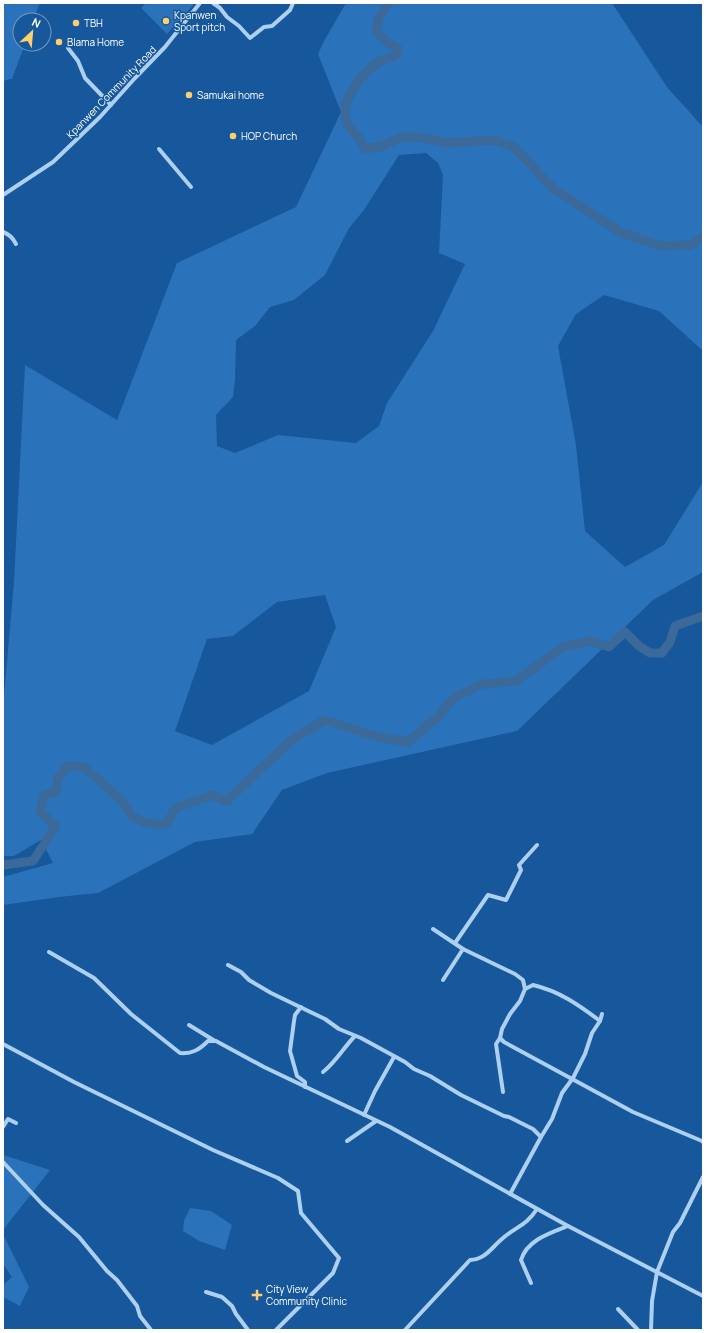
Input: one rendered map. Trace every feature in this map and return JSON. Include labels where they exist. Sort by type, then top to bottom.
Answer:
[{"type":"street","name":"Kpanwen Community Road","points":[[3,195],[53,162],[100,117],[134,78],[165,47],[200,3]]},
{"type":"street","points":[[213,3],[250,38],[264,27],[272,26],[290,10],[293,3]]},
{"type":"street","points":[[68,48],[78,61],[85,78],[111,105]]},
{"type":"street","points":[[159,149],[191,187]]},
{"type":"street","points":[[3,232],[14,239],[16,244]]},
{"type":"street","points":[[455,943],[488,895],[506,900],[521,870],[519,865],[537,845]]},
{"type":"street","points":[[433,929],[463,948],[515,974],[523,980],[525,990]]},
{"type":"street","points":[[443,980],[463,948]]},
{"type":"street","points":[[49,952],[94,978],[131,1014],[180,1054],[190,1054],[208,1041],[216,1041]]},
{"type":"street","points":[[228,965],[241,972],[254,983],[325,1019],[339,1029],[405,1062],[414,1069],[430,1076],[461,1095],[533,1129],[541,1137]]},
{"type":"street","points":[[503,1092],[496,1044],[510,1014],[520,1001],[525,990],[533,985],[547,988],[558,993],[600,1021]]},
{"type":"street","points":[[301,1007],[295,1015],[290,1051],[297,1076],[304,1082],[305,1087]]},
{"type":"street","points":[[510,1194],[552,1119],[562,1093],[573,1078],[585,1054],[592,1033],[600,1021],[602,1014]]},
{"type":"street","points":[[188,1025],[264,1068],[376,1121],[568,1226],[703,1296]]},
{"type":"street","points":[[323,1072],[339,1057],[347,1044],[355,1036]]},
{"type":"street","points":[[500,1038],[504,1042],[573,1078],[633,1112],[703,1142]]},
{"type":"street","points":[[3,1044],[74,1082],[213,1150],[278,1178],[298,1191],[301,1213],[339,1258],[333,1273],[276,1330]]},
{"type":"street","points":[[364,1115],[375,1091],[394,1057]]},
{"type":"street","points":[[3,1127],[8,1119],[16,1123]]},
{"type":"street","points":[[348,1141],[376,1121]]},
{"type":"street","points":[[3,1162],[43,1205],[79,1238],[107,1271],[117,1280],[129,1294],[137,1306],[140,1316],[151,1330]]},
{"type":"street","points":[[651,1330],[652,1301],[657,1272],[673,1232],[680,1223],[703,1177]]},
{"type":"street","points":[[405,1330],[470,1260],[478,1260],[490,1251],[503,1238],[530,1219],[537,1209]]},
{"type":"street","points":[[531,1283],[521,1260],[525,1249],[534,1242],[568,1226]]},
{"type":"street","points":[[206,1292],[222,1297],[232,1306],[248,1330]]},
{"type":"street","points":[[618,1310],[638,1330]]},
{"type":"shaded area","points":[[3,3],[40,3],[36,12],[12,12],[12,52],[22,52],[12,79],[3,82]]},
{"type":"shaded area","name":"Kpanwen Sport pitch","points":[[146,3],[195,3],[167,34],[141,8]]},
{"type":"shaded area","points":[[346,3],[612,3],[667,87],[703,127],[703,351],[659,311],[604,295],[576,314],[558,346],[576,445],[585,531],[625,567],[664,545],[703,482],[703,572],[653,600],[517,731],[327,773],[282,790],[252,834],[195,842],[98,893],[3,905],[3,877],[53,863],[41,840],[14,856],[3,856],[3,707],[14,582],[25,365],[117,420],[177,263],[296,207],[341,112],[318,54]],"holes":[[[426,153],[438,163],[443,175],[439,253],[465,264],[433,331],[387,403],[379,426],[356,443],[278,435],[235,453],[217,446],[216,415],[233,397],[236,340],[255,326],[270,307],[294,300],[325,275],[349,228],[364,210],[399,155]],[[325,595],[336,627],[309,691],[212,745],[175,731],[207,639],[233,636],[277,602]]]},
{"type":"shaded area","points":[[3,1155],[50,1170],[3,1230]]},
{"type":"shaded area","points":[[190,1208],[211,1211],[232,1225],[225,1250],[199,1241],[183,1231],[184,1221]]},
{"type":"shaded area","points":[[3,1234],[29,1287],[20,1306],[3,1297],[3,1285],[12,1277],[3,1264]]},
{"type":"waterway","points":[[389,3],[379,17],[376,30],[385,41],[397,47],[397,55],[380,61],[369,69],[359,80],[345,104],[346,123],[358,137],[365,149],[383,146],[401,137],[425,138],[448,143],[495,140],[514,147],[554,189],[620,232],[660,246],[690,245],[702,238],[703,239]]},
{"type":"waterway","points":[[283,749],[291,740],[325,720],[377,737],[408,742],[440,715],[446,706],[457,696],[483,684],[516,681],[563,647],[590,641],[609,647],[625,632],[639,646],[650,653],[662,653],[670,642],[675,626],[703,616]]},
{"type":"waterway","points":[[3,865],[33,861],[56,826],[40,811],[44,795],[56,792],[58,778],[67,766],[84,767],[123,802],[133,817],[149,824],[167,824],[175,808],[213,795],[227,801],[285,746]]},
{"type":"place","name":"Kpanwen Sport pitch","points":[[166,21]]},
{"type":"place","name":"TBH","points":[[76,23]]},
{"type":"place","name":"Blama Home","points":[[59,42]]},
{"type":"place","name":"Samukai home","points":[[189,95]]},
{"type":"place","name":"HOP Church","points":[[233,136]]},
{"type":"place","name":"City View Community Clinic","points":[[257,1295]]}]
